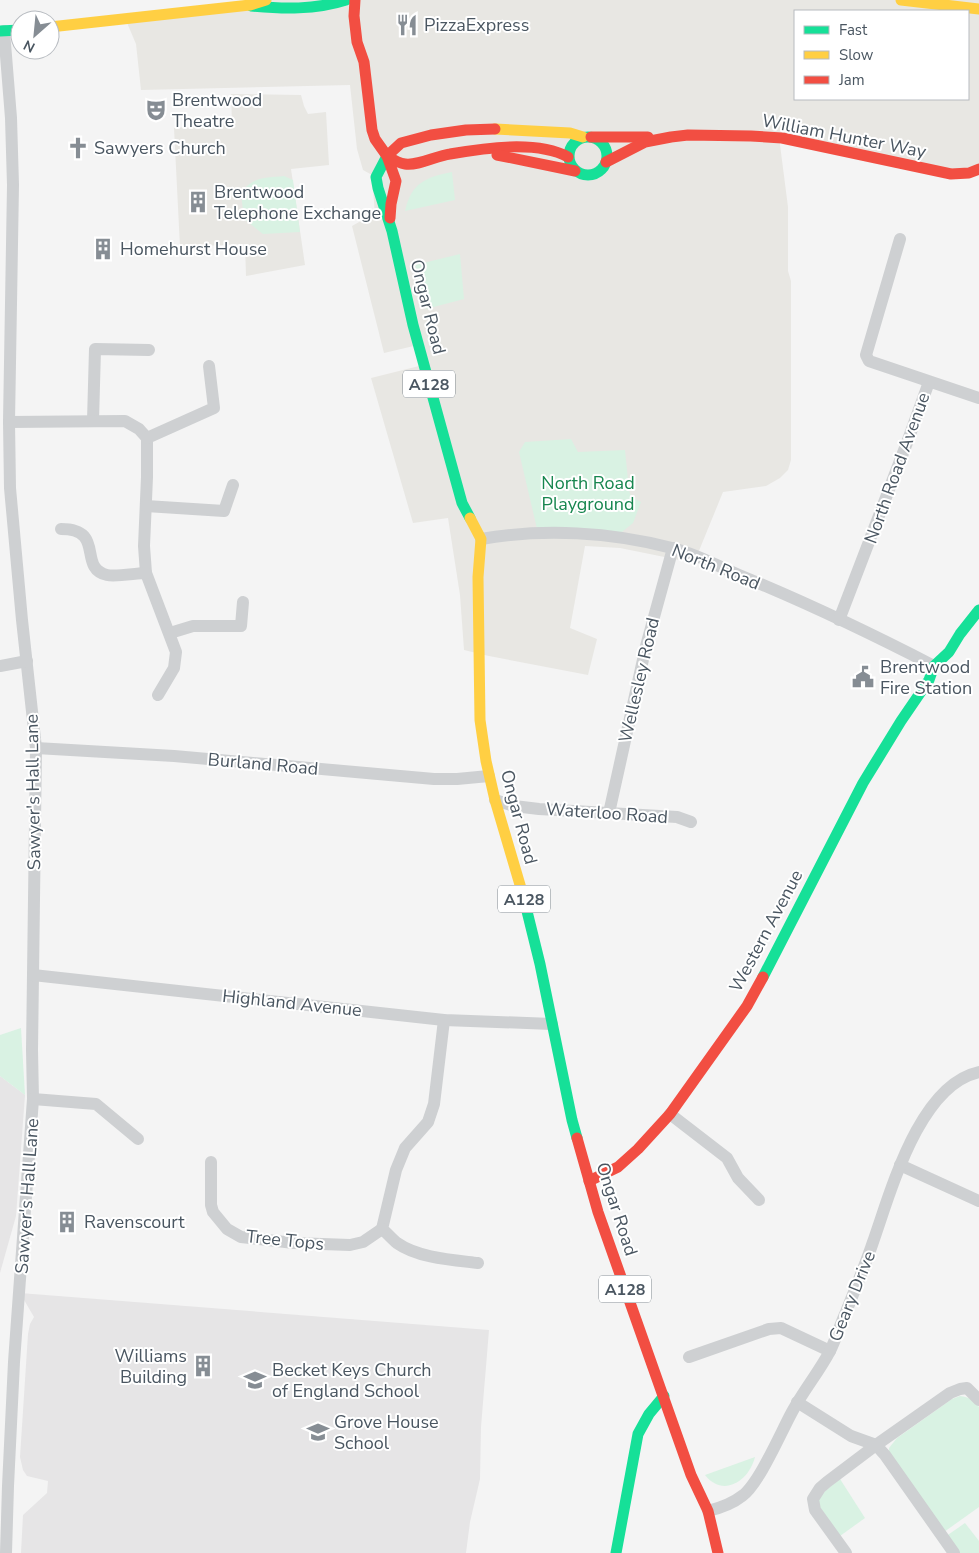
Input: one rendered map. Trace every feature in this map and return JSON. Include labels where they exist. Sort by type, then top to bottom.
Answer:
[{"type":"main road","points":[[60,26],[250,5],[266,0]]},
{"type":"main road","points":[[250,5],[275,9],[335,4],[346,0]]},
{"type":"main road","name":"Ongar Road","points":[[356,0],[366,13]]},
{"type":"main road","name":"Ongar Road","points":[[356,0],[354,16],[357,42],[364,62],[372,130],[375,139],[387,156],[396,181],[391,204],[390,224]]},
{"type":"main road","points":[[901,0],[979,9]]},
{"type":"main road","name":"Ongar Road","points":[[364,62],[369,40]]},
{"type":"main road","name":"William Hunter Way","points":[[387,156],[401,143],[466,130],[542,131],[570,133],[587,137],[671,137]]},
{"type":"main road","name":"William Hunter Way","points":[[606,162],[645,142],[671,137],[688,135],[751,136],[782,138],[952,174],[969,173],[979,169]]},
{"type":"main road","points":[[469,151],[535,162],[592,175],[601,170],[606,162],[607,152],[605,146],[597,138],[587,137],[574,141],[571,145],[568,157],[570,165],[575,171]]},
{"type":"main road","points":[[387,156],[407,165],[439,156],[469,151],[517,147],[557,150],[568,157]]},
{"type":"main road","name":"Ongar Road","points":[[387,156],[376,178],[381,199],[390,224],[413,325],[462,503],[481,539],[478,577],[479,700],[489,776],[540,964],[572,1120],[589,1181],[610,1247],[691,1475],[708,1511],[718,1553]]},
{"type":"main road","name":"Western Avenue","points":[[589,1181],[626,1160],[670,1114],[756,991],[863,783],[929,680],[934,666],[949,652],[960,634],[979,610]]},
{"type":"main road","points":[[616,1553],[638,1434],[643,1421],[664,1396]]},
{"type":"street","name":"Sawyer's Hall Lane","points":[[2,31],[10,118],[13,185],[9,422],[5,488],[36,748],[33,1099],[14,1362],[6,1553]]},
{"type":"street","name":"North Road Avenue","points":[[839,620],[908,440],[928,382],[869,361],[866,355],[900,239]]},
{"type":"street","points":[[93,421],[95,349],[149,350]]},
{"type":"street","points":[[147,438],[214,408],[209,366]]},
{"type":"street","points":[[928,382],[979,398]]},
{"type":"street","points":[[9,422],[125,421],[139,429],[147,438],[144,546],[146,573],[176,652],[174,668],[158,695]]},
{"type":"street","points":[[146,506],[224,511],[233,485]]},
{"type":"street","points":[[61,529],[70,529],[81,534],[88,541],[92,564],[100,572],[108,576],[146,573]]},
{"type":"street","name":"North Road","points":[[481,539],[509,535],[568,533],[617,536],[673,548],[753,581],[934,666]]},
{"type":"street","name":"Wellesley Road","points":[[609,813],[646,646],[673,548]]},
{"type":"street","points":[[170,633],[193,626],[241,626],[243,602]]},
{"type":"street","points":[[0,666],[27,661]]},
{"type":"street","name":"Burland Road","points":[[36,748],[174,756],[434,779],[465,779],[489,776]]},
{"type":"street","name":"Waterloo Road","points":[[495,800],[514,806],[539,809],[677,817],[691,822]]},
{"type":"street","name":"Highland Avenue","points":[[33,975],[444,1020],[552,1024]]},
{"type":"street","points":[[444,1020],[434,1104],[428,1122],[404,1148],[396,1170],[382,1229],[397,1243],[409,1249],[436,1258],[478,1263]]},
{"type":"street","name":"Geary Drive","points":[[708,1511],[729,1504],[743,1496],[759,1475],[797,1402],[830,1350],[868,1257],[900,1165],[923,1120],[935,1101],[954,1084],[979,1072]]},
{"type":"street","points":[[33,1099],[96,1104],[138,1139]]},
{"type":"street","points":[[670,1114],[728,1158],[738,1178],[759,1200]]},
{"type":"street","name":"Tree Tops","points":[[211,1162],[211,1205],[213,1212],[226,1229],[241,1237],[294,1243],[350,1245],[363,1242],[382,1229]]},
{"type":"street","points":[[900,1165],[979,1201]]},
{"type":"street","points":[[689,1357],[769,1329],[781,1328],[830,1350]]},
{"type":"street","points":[[846,1553],[815,1510],[813,1499],[820,1488],[876,1445],[950,1393],[967,1388],[979,1400]]},
{"type":"street","points":[[797,1402],[851,1436],[876,1445],[885,1454],[954,1553]]},
{"type":"shaded area","points":[[250,0],[979,0],[979,169],[969,173],[779,137],[788,207],[788,271],[791,281],[791,460],[788,470],[780,478],[766,486],[723,492],[694,563],[620,548],[585,546],[570,628],[597,639],[588,675],[464,650],[460,595],[448,518],[413,523],[371,378],[423,365],[418,345],[384,353],[352,226],[375,215],[372,175],[363,170],[357,149],[350,85],[141,90],[136,44],[125,18]]},
{"type":"shaded area","points":[[231,94],[301,95],[308,114],[326,112],[329,165],[291,169],[305,265],[246,276],[245,244],[180,247],[174,128],[232,123]]},
{"type":"shaded area","points":[[0,1076],[25,1095],[16,1216],[0,1273]]},
{"type":"shaded area","name":"Becket Keys Church of England School","points":[[20,1293],[489,1330],[481,1427],[480,1479],[470,1522],[466,1553],[21,1553],[23,1515],[47,1493],[48,1481],[27,1476],[23,1470],[20,1457],[28,1334],[34,1317]]},
{"type":"green space","points":[[452,172],[455,200],[405,211],[411,194],[421,183],[435,176]]},
{"type":"green space","points":[[284,176],[293,180],[300,232],[263,234],[244,219],[241,193],[250,183],[260,179]]},
{"type":"green space","points":[[460,254],[464,299],[426,309],[415,265]]},
{"type":"green space","name":"North Road Playground","points":[[571,439],[578,452],[625,450],[631,497],[641,502],[633,523],[617,536],[538,533],[519,452],[525,442]]},
{"type":"green space","points":[[21,1028],[25,1095],[0,1076],[0,1035]]},
{"type":"green space","points":[[960,1396],[971,1399],[979,1407],[979,1507],[944,1532],[889,1453],[889,1448],[897,1438],[952,1399]]},
{"type":"green space","points":[[755,1457],[747,1473],[734,1484],[720,1485],[712,1482],[705,1475]]},
{"type":"green space","points":[[840,1479],[865,1518],[840,1536],[819,1506],[819,1496]]},
{"type":"green space","points":[[965,1523],[979,1541],[979,1553],[957,1553],[945,1537]]},
{"type":"traffic: fast","points":[[251,6],[299,8],[323,6],[346,0]]},
{"type":"traffic: fast","points":[[0,31],[10,30]]},
{"type":"traffic: fast","points":[[588,137],[602,142],[607,156],[602,170],[588,175],[574,170],[569,156],[574,142],[588,137]]},
{"type":"traffic: fast","points":[[387,156],[376,177],[378,188],[392,231],[413,325],[462,503],[470,518]]},
{"type":"traffic: fast","points":[[763,977],[863,783],[929,680],[934,666],[949,652],[960,634],[979,610]]},
{"type":"traffic: fast","points":[[523,895],[540,964],[577,1138]]},
{"type":"traffic: fast","points":[[616,1553],[638,1434],[649,1414],[664,1396]]},
{"type":"traffic: slow","points":[[60,26],[250,5],[266,0]]},
{"type":"traffic: slow","points":[[901,0],[979,9]]},
{"type":"traffic: slow","points":[[495,129],[570,133],[583,137]]},
{"type":"traffic: slow","points":[[470,518],[481,539],[478,577],[480,720],[486,761],[495,800],[523,895]]},
{"type":"traffic: jam","points":[[355,0],[354,16],[357,42],[364,62],[372,130],[375,139],[387,156],[396,181],[390,218]]},
{"type":"traffic: jam","points":[[495,129],[466,130],[431,135],[401,143],[387,156],[400,163],[410,164],[450,154],[494,148],[526,147],[555,152],[568,157]]},
{"type":"traffic: jam","points":[[606,162],[645,142],[671,137],[688,135],[751,136],[782,138],[951,174],[969,173],[979,169]]},
{"type":"traffic: jam","points":[[591,137],[648,137]]},
{"type":"traffic: jam","points":[[497,155],[575,171]]},
{"type":"traffic: jam","points":[[589,1181],[618,1167],[638,1149],[670,1114],[747,1006],[763,977]]},
{"type":"traffic: jam","points":[[577,1138],[598,1212],[691,1475],[708,1511],[718,1553]]},
{"type":"place","name":"PizzaExpress","points":[[407,25]]},
{"type":"place","name":"Brentwood Theatre","points":[[156,110]]},
{"type":"place","name":"Sawyers Church","points":[[78,148]]},
{"type":"place","name":"Brentwood Telephone Exchange","points":[[198,202]]},
{"type":"place","name":"Homehurst House","points":[[103,249]]},
{"type":"place","name":"Brentwood Fire Station","points":[[863,677]]},
{"type":"place","name":"Ravenscourt","points":[[67,1222]]},
{"type":"place","name":"Williams Building","points":[[203,1366]]},
{"type":"place","name":"Becket Keys Church of England School","points":[[255,1380]]},
{"type":"place","name":"Grove House School","points":[[318,1432]]}]
